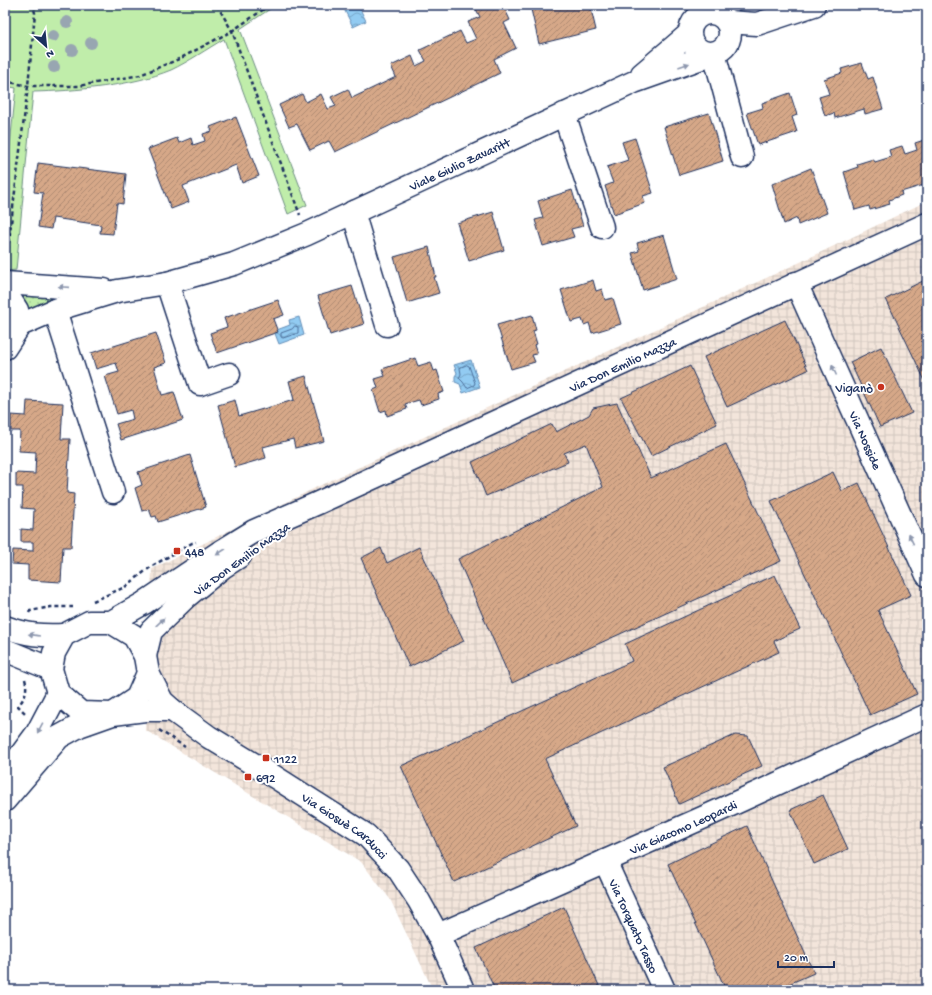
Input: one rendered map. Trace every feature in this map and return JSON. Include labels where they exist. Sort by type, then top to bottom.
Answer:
[{"type":"street","name":"Viale Giulio Zavaritt","points":[[634,82],[694,20],[705,13],[722,14],[757,24],[814,5]]},
{"type":"street","name":"Viale Giulio Zavaritt","points":[[11,334],[55,310],[117,291],[167,283],[234,264],[307,234],[634,82],[699,59],[768,29],[792,13]]},
{"type":"street","points":[[694,20],[693,45],[703,52],[717,51],[729,39],[730,32],[722,14]]},
{"type":"street","points":[[717,51],[742,157]]},
{"type":"street","points":[[564,114],[602,228]]},
{"type":"street","points":[[353,212],[387,325]]},
{"type":"street","name":"Via Don Emilio Mazza","points":[[64,635],[89,622],[111,622],[144,603],[254,531],[927,224]]},
{"type":"street","name":"Viale Giulio Zavaritt","points":[[5,283],[117,291]]},
{"type":"street","points":[[167,283],[200,384],[229,374]]},
{"type":"street","name":"Via Nosside","points":[[796,283],[927,575]]},
{"type":"street","points":[[5,291],[17,310],[11,334]]},
{"type":"street","points":[[55,310],[113,492]]},
{"type":"street","name":"Via Don Emilio Mazza","points":[[5,800],[59,737],[79,726],[113,714],[137,698],[147,665],[151,631],[186,597],[223,567],[318,503]]},
{"type":"street","points":[[111,622],[134,636],[147,665]]},
{"type":"street","points":[[5,627],[23,633],[41,636],[64,635]]},
{"type":"street","points":[[64,635],[54,652],[51,669],[58,693],[81,713],[113,714],[145,710],[172,710]]},
{"type":"street","points":[[5,650],[51,669]]},
{"type":"street","name":"Via Giosuè Carducci","points":[[147,665],[162,700],[172,710],[209,737],[275,776],[366,835],[398,869],[419,901],[438,935],[463,990]]},
{"type":"street","points":[[5,776],[37,733],[58,693]]},
{"type":"street","name":"Via Giacomo Leopardi","points":[[438,935],[709,815],[927,715]]},
{"type":"street","name":"Via Torquato Tasso","points":[[605,861],[664,990]]},
{"type":"path","points":[[5,270],[28,86],[35,13],[33,5]]},
{"type":"path","points":[[218,5],[232,32],[307,234]]},
{"type":"path","points":[[5,81],[28,86],[79,86],[140,75],[179,59],[232,32],[270,5]]},
{"type":"shaded area","points":[[927,201],[927,990],[433,990],[390,899],[361,862],[145,730],[152,569],[321,485],[811,257]]},
{"type":"green space","points":[[5,5],[276,5],[240,29],[307,205],[288,214],[224,39],[171,70],[139,80],[103,87],[33,92],[16,270],[5,271],[5,193],[16,88],[5,86]]},
{"type":"green space","points":[[15,292],[66,293],[41,304],[24,315]]},
{"type":"water","points":[[342,5],[358,5],[366,21],[353,27]]},
{"type":"water","points":[[299,317],[304,335],[279,344],[274,331],[290,325],[289,320]]},
{"type":"water","points":[[471,360],[480,387],[463,393],[460,384],[455,382],[455,376],[457,373],[454,365]]},
{"type":"building","points":[[484,5],[503,5],[510,20],[504,23],[516,48],[494,59],[500,73],[335,152],[329,141],[310,150],[297,124],[289,127],[279,105],[302,94],[306,102],[321,94],[328,109],[336,106],[331,97],[348,89],[352,98],[396,77],[391,66],[412,56],[416,66],[426,61],[420,50],[460,31],[466,43],[476,39],[468,22],[480,17],[476,9]]},
{"type":"building","points":[[530,5],[590,5],[596,30],[539,44]]},
{"type":"building","points":[[862,63],[868,79],[873,77],[883,109],[865,114],[864,109],[835,118],[834,113],[825,116],[819,97],[829,94],[824,79],[842,73],[841,69]]},
{"type":"building","points":[[790,93],[797,115],[792,117],[797,132],[758,145],[747,113],[763,108],[762,103]]},
{"type":"building","points":[[709,113],[723,161],[679,175],[664,127]]},
{"type":"building","points":[[236,117],[259,176],[242,183],[236,165],[183,186],[189,202],[171,209],[148,149],[177,138],[179,143],[191,138],[193,145],[205,141],[203,134],[212,131],[210,127]]},
{"type":"building","points":[[635,138],[653,193],[643,196],[645,203],[614,214],[605,186],[613,183],[607,167],[628,160],[622,142]]},
{"type":"building","points":[[927,139],[927,184],[901,192],[902,195],[889,200],[890,204],[870,210],[869,206],[855,210],[844,172],[858,167],[857,164],[873,159],[875,162],[891,157],[889,150],[902,146],[905,154],[917,150],[915,143]]},
{"type":"building","points":[[38,163],[126,174],[123,204],[117,203],[113,234],[100,233],[101,225],[53,218],[51,229],[38,227],[43,193],[34,192]]},
{"type":"building","points":[[811,168],[827,213],[798,225],[797,218],[784,224],[772,184]]},
{"type":"building","points":[[572,190],[583,226],[571,229],[574,237],[543,246],[535,220],[543,218],[538,201]]},
{"type":"building","points":[[493,212],[504,250],[469,261],[457,223]]},
{"type":"building","points":[[664,235],[677,279],[643,290],[632,253],[639,251],[637,243]]},
{"type":"building","points":[[429,247],[436,277],[434,277],[439,293],[407,303],[394,257]]},
{"type":"building","points":[[927,279],[927,385],[886,299]]},
{"type":"building","points":[[593,280],[596,291],[602,289],[605,300],[613,298],[621,324],[592,333],[589,323],[584,325],[582,319],[571,322],[561,290]]},
{"type":"building","points":[[352,286],[364,324],[330,335],[318,296]]},
{"type":"building","points":[[278,300],[284,315],[273,319],[278,332],[217,353],[210,333],[227,327],[224,318]]},
{"type":"building","points":[[532,315],[536,330],[533,331],[537,344],[534,345],[537,354],[532,355],[535,362],[511,369],[497,325]]},
{"type":"building","points":[[785,320],[808,370],[727,407],[704,357]]},
{"type":"building","points":[[156,333],[166,363],[154,367],[162,395],[174,392],[183,420],[121,440],[116,424],[133,419],[131,410],[117,414],[105,376],[119,372],[116,363],[96,369],[91,353]]},
{"type":"building","name":"Viganò","points":[[881,347],[912,413],[880,427],[850,362]]},
{"type":"building","points":[[415,358],[418,366],[431,362],[434,371],[437,370],[444,392],[438,394],[439,399],[421,405],[419,400],[405,404],[407,409],[387,416],[386,410],[380,412],[373,390],[378,388],[375,379],[385,376],[382,369]]},
{"type":"building","points":[[690,366],[717,424],[651,456],[621,398]]},
{"type":"building","points":[[306,376],[324,441],[295,448],[293,439],[263,447],[266,458],[235,467],[218,405],[235,400],[239,416],[294,400],[289,381]]},
{"type":"building","points":[[27,401],[63,403],[61,439],[70,439],[67,493],[74,494],[71,547],[63,547],[61,582],[28,580],[28,565],[12,564],[13,550],[33,551],[33,542],[21,542],[21,529],[33,530],[34,509],[22,508],[23,487],[16,487],[16,473],[35,474],[36,452],[19,451],[20,431],[11,431],[11,415],[26,416]]},
{"type":"building","points":[[617,403],[651,478],[726,444],[781,561],[512,683],[458,559],[603,487],[586,444],[564,453],[568,462],[486,496],[472,462],[552,424],[556,432],[589,415],[593,408]]},
{"type":"building","points":[[190,455],[206,507],[158,522],[156,516],[152,517],[149,509],[142,511],[135,488],[142,485],[138,472]]},
{"type":"building","points":[[833,472],[842,491],[859,483],[911,595],[878,610],[917,694],[870,715],[771,501]]},
{"type":"building","points":[[419,547],[464,641],[409,667],[361,558],[381,548],[387,563]]},
{"type":"building","points":[[775,575],[800,629],[774,641],[779,652],[545,759],[576,826],[454,882],[401,766],[632,661],[625,644]]},
{"type":"building","points":[[735,735],[748,736],[762,766],[679,804],[663,767]]},
{"type":"building","points":[[823,795],[848,849],[814,864],[790,810]]},
{"type":"building","points":[[747,826],[814,973],[775,990],[726,990],[668,864]]},
{"type":"building","points":[[564,907],[601,990],[495,990],[476,948]]},
{"type":"place","name":"Viganò","points":[[881,387]]},
{"type":"place","name":"448","points":[[177,551]]},
{"type":"place","name":"1122","points":[[266,758]]},
{"type":"place","name":"692","points":[[248,777]]}]
